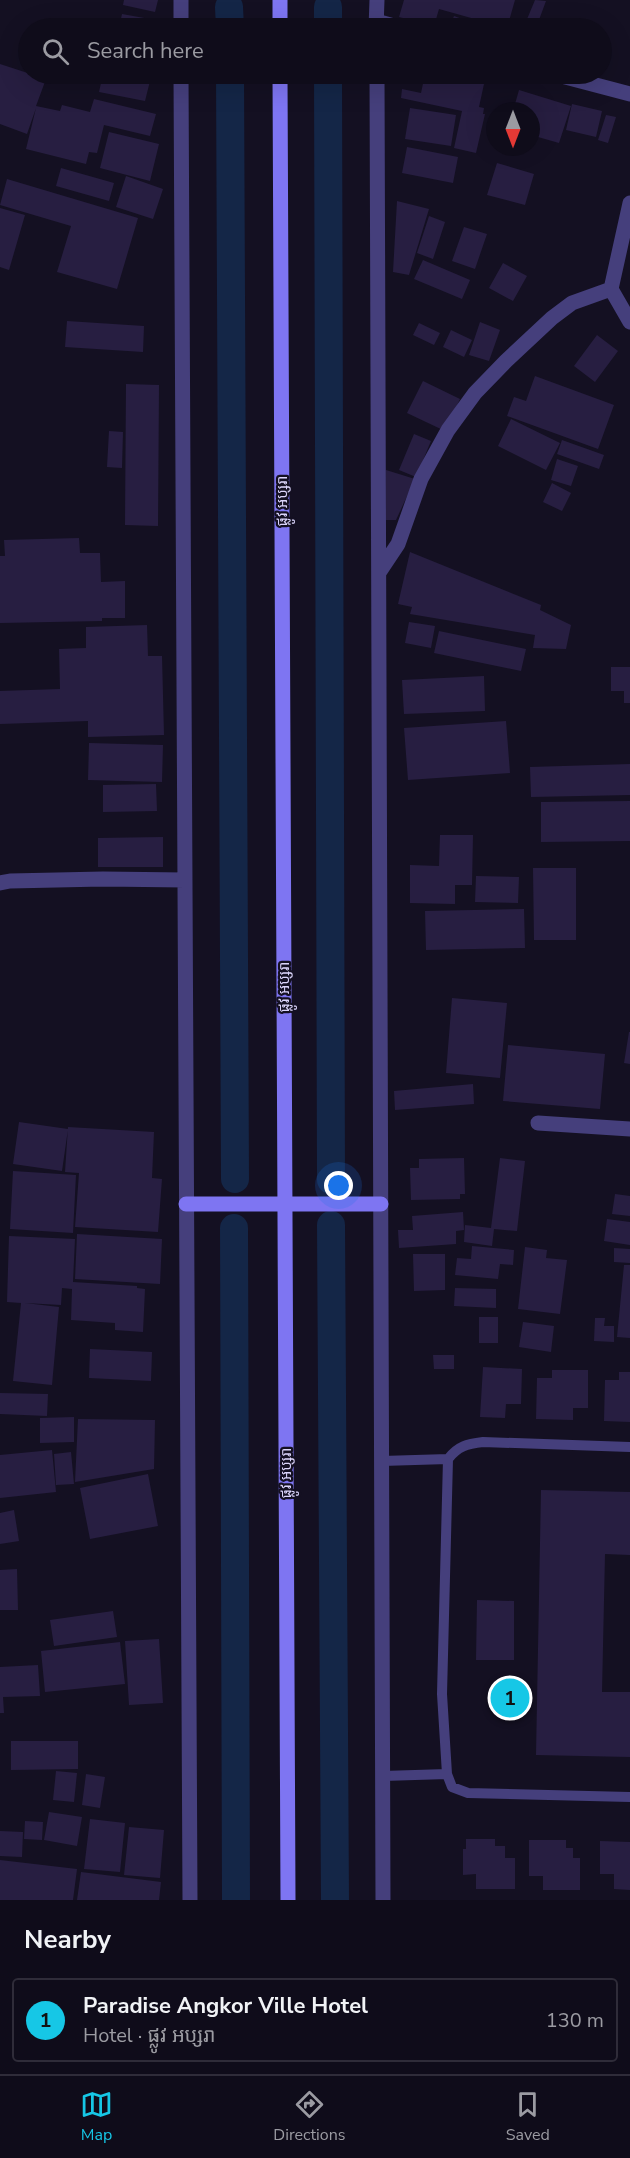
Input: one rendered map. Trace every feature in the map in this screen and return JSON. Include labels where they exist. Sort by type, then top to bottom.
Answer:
[{"type":"main road","points":[[280,0],[280,18]]},
{"type":"main road","name":"ផ្លូវ អប្សរា","points":[[280,84],[288,1900]]},
{"type":"main road","points":[[186,1204],[381,1204]]},
{"type":"street","points":[[181,0],[181,18]]},
{"type":"street","points":[[376,18],[377,0]]},
{"type":"street","points":[[181,84],[190,1900]]},
{"type":"street","points":[[377,84],[383,1900]]},
{"type":"street","points":[[592,84],[630,94]]},
{"type":"street","points":[[630,203],[611,289],[630,322]]},
{"type":"street","points":[[380,572],[398,544],[421,479],[448,430],[475,393],[506,361],[572,303],[611,289]]},
{"type":"street","points":[[0,883],[92,879],[185,880]]},
{"type":"street","points":[[538,1123],[630,1129]]},
{"type":"lane","points":[[630,1447],[483,1442],[465,1444],[455,1450],[448,1459],[442,1694],[447,1774],[452,1787],[468,1793],[630,1797]]},
{"type":"lane","points":[[382,1461],[448,1459]]},
{"type":"lane","points":[[383,1776],[447,1774]]},
{"type":"building","points":[[124,0],[158,0],[155,12],[123,5]]},
{"type":"building","points":[[404,0],[515,0],[510,18],[471,18],[439,9],[436,18],[399,17]]},
{"type":"building","points":[[535,0],[546,1],[540,18],[528,18]]},
{"type":"building","points":[[122,14],[144,18],[121,18]]},
{"type":"building","points":[[0,64],[18,70],[18,84],[44,84],[36,106],[60,111],[62,105],[90,112],[94,99],[156,114],[150,136],[104,125],[97,153],[89,152],[86,164],[26,149],[36,108],[27,134],[0,124]]},
{"type":"building","points":[[101,84],[149,84],[145,101],[99,92]]},
{"type":"building","points":[[423,84],[484,84],[479,107],[484,108],[483,114],[485,114],[476,153],[454,148],[462,111],[401,98],[402,89],[421,93]]},
{"type":"building","points":[[519,90],[571,106],[559,143],[540,138],[540,102],[516,102]]},
{"type":"building","points":[[572,104],[602,111],[596,137],[566,130]]},
{"type":"building","points":[[410,108],[456,115],[451,146],[405,139]]},
{"type":"building","points":[[606,115],[616,117],[608,143],[598,140]]},
{"type":"building","points":[[109,132],[159,144],[150,181],[100,168]]},
{"type":"building","points":[[407,147],[458,157],[453,183],[402,173]]},
{"type":"building","points":[[497,163],[534,174],[525,205],[487,195]]},
{"type":"building","points":[[61,168],[114,183],[109,201],[56,186]]},
{"type":"building","points":[[126,176],[163,189],[153,219],[116,207]]},
{"type":"building","points":[[7,179],[138,218],[117,289],[57,272],[71,226],[0,205]]},
{"type":"building","points":[[397,201],[429,209],[409,275],[393,272]]},
{"type":"building","points":[[0,208],[25,215],[9,270],[0,267]]},
{"type":"building","points":[[429,216],[445,222],[433,259],[417,253]]},
{"type":"building","points":[[464,227],[487,234],[475,269],[452,261]]},
{"type":"building","points":[[423,260],[470,280],[462,299],[414,279]]},
{"type":"building","points":[[503,263],[527,276],[513,301],[489,288]]},
{"type":"building","points":[[67,321],[144,326],[143,352],[65,347]]},
{"type":"building","points":[[480,322],[500,330],[489,361],[469,355]]},
{"type":"building","points":[[419,323],[440,333],[434,345],[413,335]]},
{"type":"building","points":[[451,330],[472,340],[464,357],[443,347]]},
{"type":"building","points":[[597,335],[618,351],[595,382],[574,366]]},
{"type":"building","points":[[535,376],[614,405],[598,449],[507,416],[514,397],[526,401]]},
{"type":"building","points":[[423,381],[460,399],[445,431],[407,413]]},
{"type":"building","points":[[126,384],[159,385],[158,526],[125,525]]},
{"type":"building","points":[[511,419],[560,443],[546,470],[498,446]]},
{"type":"building","points":[[109,431],[123,432],[122,468],[107,467]]},
{"type":"building","points":[[414,434],[431,441],[416,477],[399,470]]},
{"type":"building","points":[[562,440],[604,455],[599,469],[557,454]]},
{"type":"building","points":[[557,459],[578,466],[571,486],[551,480]]},
{"type":"building","points":[[386,470],[415,479],[396,520],[386,520]]},
{"type":"building","points":[[552,483],[571,493],[562,511],[543,502]]},
{"type":"building","points":[[79,538],[80,553],[100,553],[101,582],[125,581],[125,618],[102,618],[102,621],[0,623],[0,556],[5,556],[4,540]]},
{"type":"building","points":[[410,552],[541,605],[540,610],[571,625],[566,649],[533,648],[535,635],[410,614],[412,607],[398,604]]},
{"type":"building","points":[[409,622],[435,626],[431,648],[405,643]]},
{"type":"building","points":[[147,625],[148,656],[162,656],[164,735],[88,737],[88,721],[0,724],[0,691],[60,689],[59,649],[86,648],[86,627]]},
{"type":"building","points":[[439,631],[526,649],[521,671],[434,653]]},
{"type":"building","points":[[611,667],[630,667],[630,703],[624,703],[624,691],[611,691]]},
{"type":"building","points":[[484,676],[485,711],[404,714],[402,680]]},
{"type":"building","points":[[506,721],[510,773],[408,780],[404,728]]},
{"type":"building","points":[[89,743],[163,745],[162,782],[88,780]]},
{"type":"building","points":[[630,764],[630,795],[531,797],[530,767]]},
{"type":"building","points":[[156,784],[157,811],[103,812],[103,785]]},
{"type":"building","points":[[630,801],[630,841],[541,842],[541,802]]},
{"type":"building","points":[[440,835],[473,835],[472,885],[455,885],[455,904],[410,903],[410,865],[439,866]]},
{"type":"building","points":[[163,837],[163,867],[98,867],[98,838]]},
{"type":"building","points":[[533,868],[576,868],[576,940],[534,940]]},
{"type":"building","points":[[476,876],[519,877],[518,903],[475,902]]},
{"type":"building","points":[[524,909],[525,948],[426,950],[425,911]]},
{"type":"building","points":[[452,998],[507,1003],[500,1078],[446,1073]]},
{"type":"building","points":[[630,1032],[630,1064],[624,1063]]},
{"type":"building","points":[[508,1045],[605,1054],[600,1109],[503,1101]]},
{"type":"building","points":[[473,1084],[474,1104],[395,1110],[394,1091]]},
{"type":"building","points":[[19,1122],[68,1129],[62,1171],[13,1164]]},
{"type":"building","points":[[68,1127],[154,1132],[152,1178],[162,1179],[158,1232],[75,1227],[79,1173],[65,1172]]},
{"type":"building","points":[[464,1158],[465,1194],[460,1194],[460,1199],[411,1200],[410,1168],[419,1168],[419,1159]]},
{"type":"building","points":[[500,1158],[525,1161],[517,1231],[494,1229],[492,1246],[464,1242],[465,1225],[491,1228]]},
{"type":"building","points":[[13,1171],[76,1175],[73,1233],[10,1229]]},
{"type":"building","points":[[615,1194],[630,1196],[630,1216],[612,1214]]},
{"type":"building","points":[[463,1212],[464,1230],[456,1231],[456,1244],[399,1248],[398,1230],[413,1230],[412,1216]]},
{"type":"building","points":[[607,1219],[630,1222],[630,1245],[604,1241]]},
{"type":"building","points":[[77,1234],[162,1239],[160,1284],[75,1279]]},
{"type":"building","points":[[9,1236],[75,1239],[73,1282],[137,1286],[137,1288],[145,1289],[143,1332],[115,1330],[115,1323],[71,1320],[72,1289],[62,1288],[61,1305],[25,1303],[59,1307],[52,1385],[13,1381],[21,1303],[7,1302]]},
{"type":"building","points":[[472,1246],[514,1250],[513,1265],[500,1264],[498,1279],[455,1275],[457,1258],[471,1259]]},
{"type":"building","points":[[525,1247],[547,1250],[546,1258],[567,1260],[560,1314],[518,1309]]},
{"type":"building","points":[[614,1248],[630,1249],[630,1263],[614,1262]]},
{"type":"building","points":[[413,1254],[445,1254],[445,1290],[414,1291]]},
{"type":"building","points":[[624,1265],[630,1265],[630,1338],[617,1337]]},
{"type":"building","points":[[455,1288],[496,1289],[496,1308],[454,1306]]},
{"type":"building","points":[[479,1317],[498,1317],[498,1343],[479,1343]]},
{"type":"building","points":[[595,1318],[605,1318],[604,1326],[614,1326],[614,1342],[594,1341]]},
{"type":"building","points":[[523,1322],[554,1326],[551,1352],[519,1347]]},
{"type":"building","points":[[90,1349],[152,1352],[151,1381],[89,1378]]},
{"type":"building","points":[[433,1355],[454,1355],[454,1369],[434,1369]]},
{"type":"building","points":[[483,1367],[522,1369],[521,1404],[506,1404],[505,1418],[480,1417]]},
{"type":"building","points":[[552,1370],[588,1370],[588,1408],[573,1408],[573,1420],[536,1419],[537,1378],[552,1378]]},
{"type":"building","points":[[619,1372],[630,1372],[630,1422],[604,1421],[605,1380],[619,1380]]},
{"type":"building","points":[[0,1393],[48,1394],[47,1416],[0,1414]]},
{"type":"building","points":[[74,1417],[74,1442],[40,1443],[40,1418]]},
{"type":"building","points":[[78,1419],[155,1420],[154,1469],[75,1482]]},
{"type":"building","points":[[52,1450],[56,1492],[0,1498],[0,1455]]},
{"type":"building","points":[[71,1452],[74,1484],[56,1485],[54,1454]]},
{"type":"building","points":[[148,1474],[158,1526],[90,1539],[80,1488]]},
{"type":"building","points":[[541,1490],[630,1492],[630,1555],[605,1554],[602,1692],[630,1692],[630,1757],[536,1755]]},
{"type":"building","points":[[14,1510],[19,1541],[0,1544],[0,1513]]},
{"type":"building","points":[[17,1569],[18,1610],[0,1610],[0,1570]]},
{"type":"building","points":[[477,1600],[514,1601],[514,1660],[476,1660]]},
{"type":"building","points":[[113,1611],[117,1637],[54,1646],[50,1620]]},
{"type":"building","points":[[159,1639],[163,1703],[129,1705],[125,1641]]},
{"type":"building","points":[[120,1642],[125,1684],[45,1692],[41,1651]]},
{"type":"building","points":[[38,1665],[40,1696],[3,1697],[4,1713],[0,1713],[0,1667]]},
{"type":"building","points":[[11,1741],[78,1741],[78,1769],[11,1770]]},
{"type":"building","points":[[56,1771],[77,1773],[74,1802],[53,1800]]},
{"type":"building","points":[[86,1774],[105,1777],[100,1808],[82,1805]]},
{"type":"building","points":[[49,1812],[82,1817],[77,1846],[44,1840]]},
{"type":"building","points":[[90,1819],[125,1823],[120,1872],[84,1869]]},
{"type":"building","points":[[25,1821],[43,1822],[42,1840],[24,1839]]},
{"type":"building","points":[[129,1827],[164,1830],[160,1878],[124,1875]]},
{"type":"building","points":[[0,1831],[23,1832],[22,1857],[0,1856]]},
{"type":"building","points":[[466,1839],[495,1839],[495,1846],[505,1846],[505,1858],[515,1858],[515,1889],[476,1889],[476,1874],[463,1875],[463,1849],[466,1849]]},
{"type":"building","points":[[529,1840],[566,1840],[566,1848],[573,1848],[573,1858],[580,1858],[580,1890],[543,1890],[543,1876],[529,1876]]},
{"type":"building","points":[[600,1841],[630,1842],[630,1890],[614,1889],[614,1874],[600,1874]]},
{"type":"building","points":[[0,1860],[77,1869],[73,1900],[0,1900]]},
{"type":"building","points":[[81,1872],[161,1882],[159,1900],[77,1900]]},
{"type":"waterway","points":[[229,7],[230,18]]},
{"type":"waterway","points":[[328,7],[328,18]]},
{"type":"waterway","points":[[230,84],[235,1179]]},
{"type":"waterway","points":[[328,84],[331,1180]]},
{"type":"waterway","points":[[331,1225],[335,1900]]},
{"type":"waterway","points":[[234,1228],[236,1900]]},
{"type":"place","name":"Paradise Angkor Ville Hotel","points":[[510,1698]]}]
